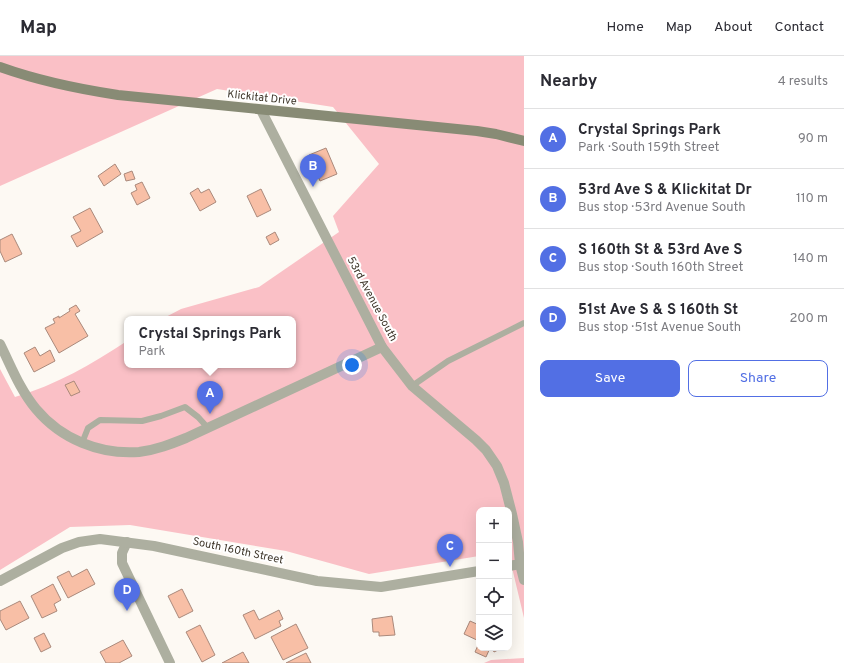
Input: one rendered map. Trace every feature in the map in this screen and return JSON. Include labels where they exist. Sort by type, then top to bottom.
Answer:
[{"type":"main road","name":"Klickitat Drive","points":[[0,67],[38,80],[84,90],[496,134],[524,141]]},
{"type":"street","name":"53rd Avenue South","points":[[261,110],[382,346],[412,386],[476,440],[486,450],[497,466],[504,483],[512,514],[524,580]]},
{"type":"street","points":[[0,344],[27,397],[36,409],[56,428],[82,443],[100,449],[122,452],[141,452],[164,447],[208,428],[382,346]]},
{"type":"street","name":"South 160th Street","points":[[0,581],[74,544],[100,539],[154,546],[317,581],[381,587],[476,571]]},
{"type":"street","points":[[127,542],[122,553],[122,563],[170,663]]},
{"type":"street","points":[[512,565],[520,564]]},
{"type":"lane","points":[[412,386],[448,361],[524,323]]},
{"type":"lane","points":[[82,443],[88,428],[100,420],[142,421],[185,408],[198,417],[208,428]]},
{"type":"shaded area","points":[[0,56],[524,56],[524,618],[512,568],[512,507],[476,507],[476,556],[369,574],[286,551],[130,525],[70,527],[0,570],[0,369],[15,397],[59,380],[100,358],[124,343],[124,368],[296,368],[296,316],[168,316],[181,309],[259,287],[339,232],[333,216],[379,164],[333,107],[217,89],[0,186]]},
{"type":"shaded area","points":[[524,658],[524,663],[484,663],[491,660]]},
{"type":"building","points":[[326,148],[337,174],[320,181],[309,155]]},
{"type":"building","points":[[115,164],[121,174],[104,186],[98,176]]},
{"type":"building","points":[[132,171],[135,179],[126,181],[124,174]]},
{"type":"building","points":[[142,182],[150,198],[137,205],[131,193],[137,190],[135,185]]},
{"type":"building","points":[[198,188],[201,193],[209,189],[216,202],[200,211],[190,193]]},
{"type":"building","points":[[261,189],[271,210],[257,217],[247,196]]},
{"type":"building","points":[[90,208],[103,232],[77,247],[71,236],[81,231],[73,217]]},
{"type":"building","points":[[275,232],[279,240],[270,245],[266,237]]},
{"type":"building","points":[[12,234],[22,254],[5,262],[0,251],[0,240]]},
{"type":"building","points":[[76,305],[80,311],[75,314],[88,336],[59,353],[45,328],[55,323],[53,319],[59,316],[59,318]]},
{"type":"building","points":[[35,347],[40,356],[50,350],[55,361],[34,372],[24,353]]},
{"type":"building","points":[[74,381],[80,392],[71,396],[65,385]]},
{"type":"building","points":[[87,569],[95,584],[68,598],[57,577],[69,571],[72,577]]},
{"type":"building","points":[[53,584],[61,600],[54,604],[57,611],[42,618],[31,596]]},
{"type":"building","points":[[182,589],[193,611],[179,618],[168,596]]},
{"type":"building","points":[[20,601],[29,618],[6,630],[0,619],[0,611]]},
{"type":"building","points":[[254,610],[259,620],[279,610],[283,619],[279,621],[281,626],[255,639],[243,615]]},
{"type":"building","points":[[392,616],[395,635],[379,636],[379,632],[373,632],[372,619]]},
{"type":"building","points":[[470,621],[476,624],[476,640],[464,634]]},
{"type":"building","points":[[296,624],[308,648],[283,660],[271,637]]},
{"type":"building","points":[[200,625],[215,655],[202,662],[186,632]]},
{"type":"building","points":[[44,633],[51,647],[41,652],[34,638]]},
{"type":"building","points":[[123,640],[132,656],[119,663],[106,663],[100,652]]},
{"type":"building","points":[[476,650],[476,651],[489,651],[486,657],[475,652]]},
{"type":"building","points":[[243,652],[249,663],[222,663]]},
{"type":"building","points":[[306,653],[311,663],[286,663]]},
{"type":"place","name":"53rd Ave S & Klickitat Dr","points":[[313,187]]},
{"type":"place","name":"Crystal Springs Park","points":[[210,414]]},
{"type":"place","name":"S 160th St & 53rd Ave S","points":[[450,567]]},
{"type":"place","name":"51st Ave S & S 160th St","points":[[127,611]]}]
